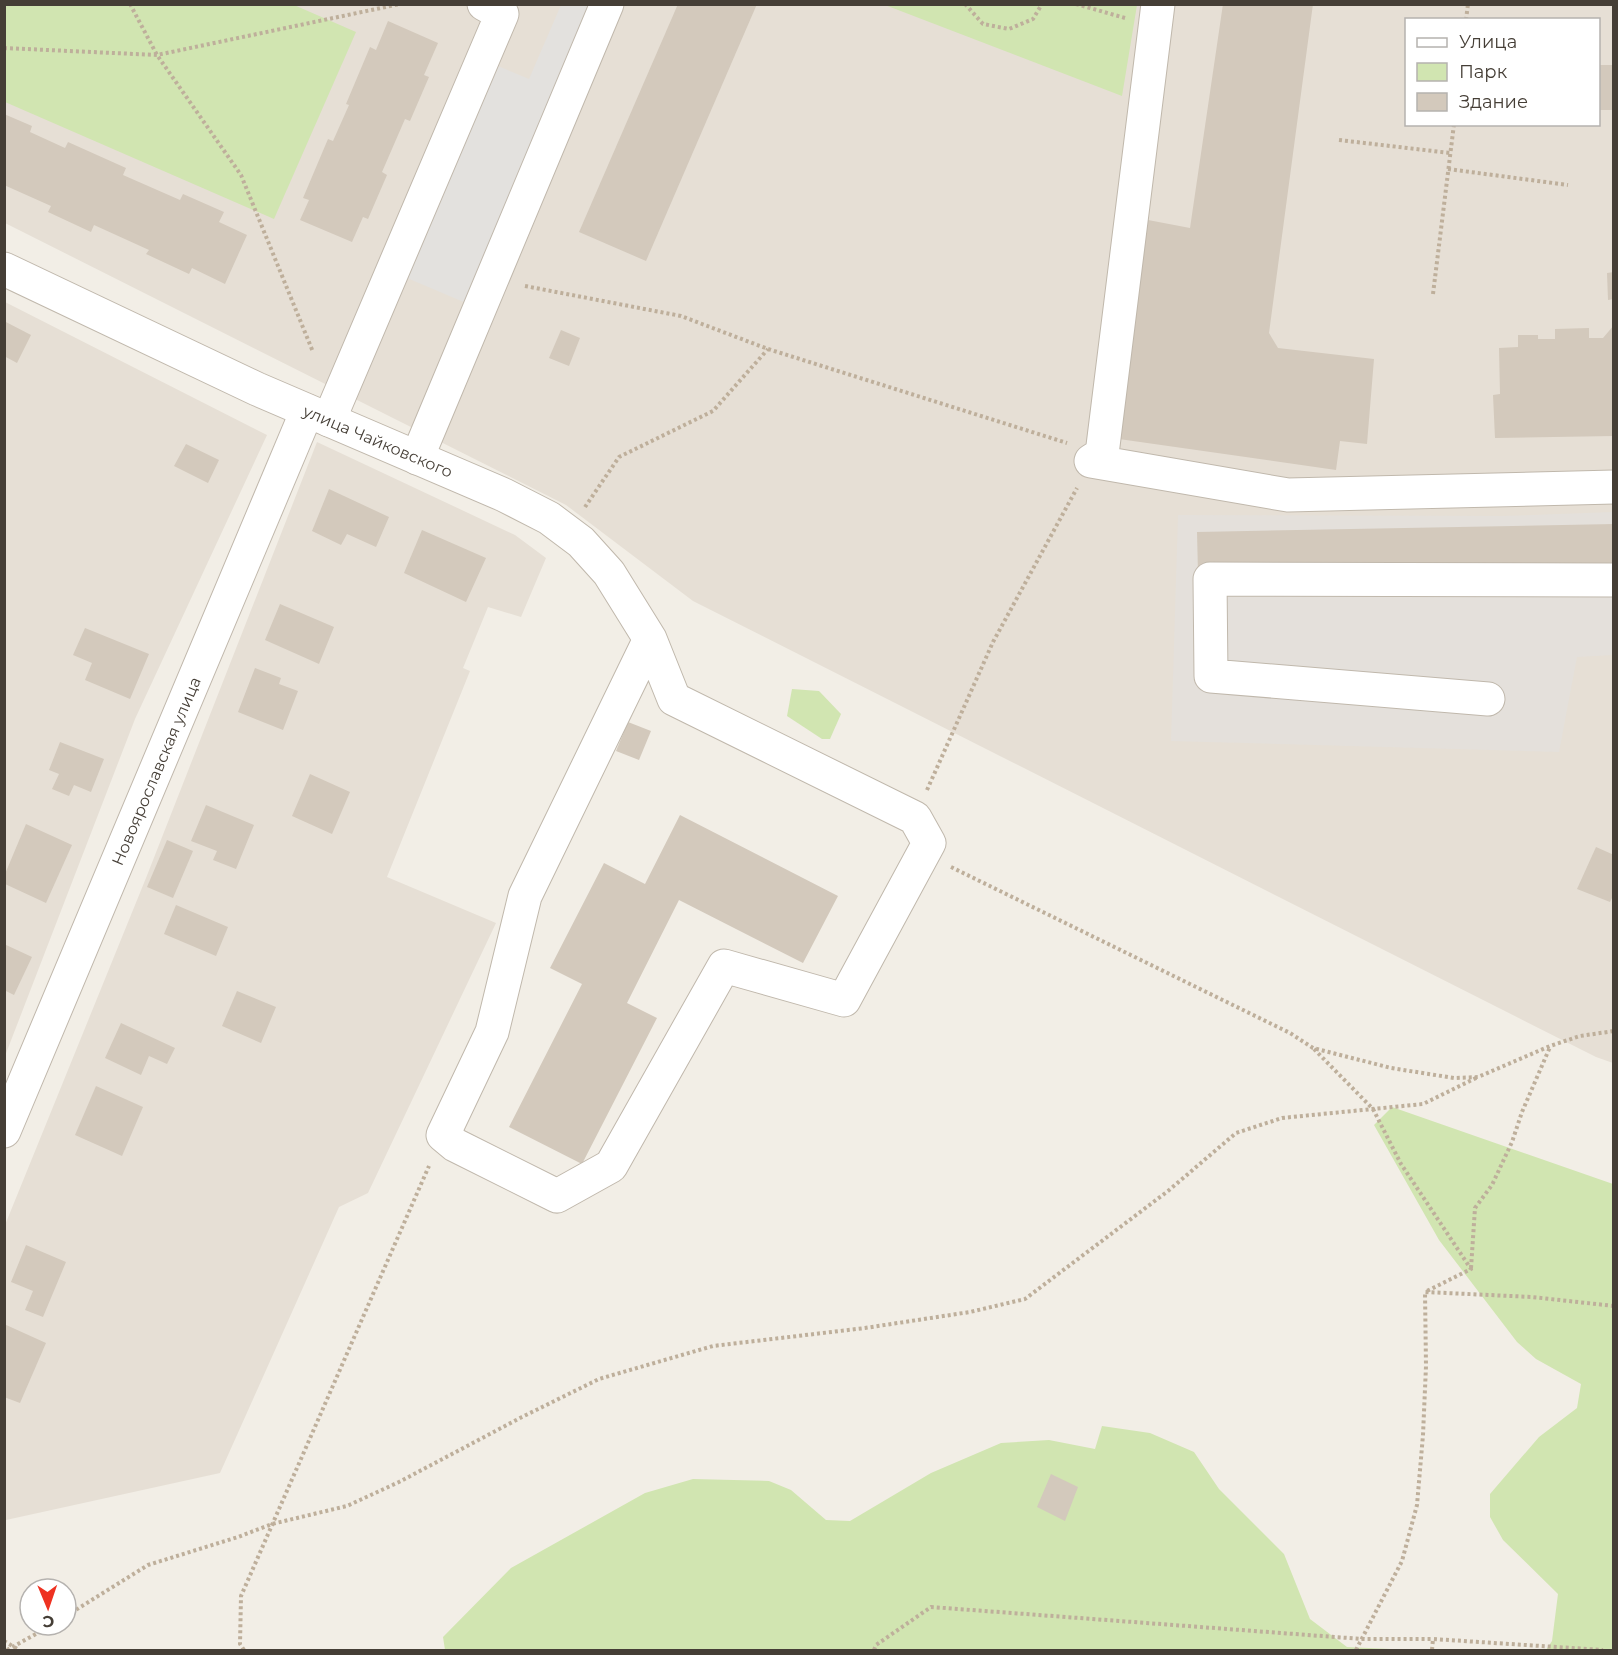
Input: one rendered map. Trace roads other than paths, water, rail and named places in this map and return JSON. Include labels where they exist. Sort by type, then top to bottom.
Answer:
[{"type":"street","name":"Новоярославская улица","points":[[4,1131],[318,416],[502,14],[484,4]]},
{"type":"street","points":[[417,458],[607,4]]},
{"type":"street","points":[[1156,15],[1097,457],[1288,495],[1614,487]]},
{"type":"street","name":"улица Чайковского","points":[[4,269],[257,389],[504,495],[549,518],[581,542],[609,573],[650,639],[674,699],[915,818],[928,843],[844,1000],[724,966],[611,1166],[557,1196],[456,1145],[442,1135],[492,1032],[525,896],[650,639]]},
{"type":"street","points":[[1488,699],[1211,676],[1210,579],[1614,580]]}]
